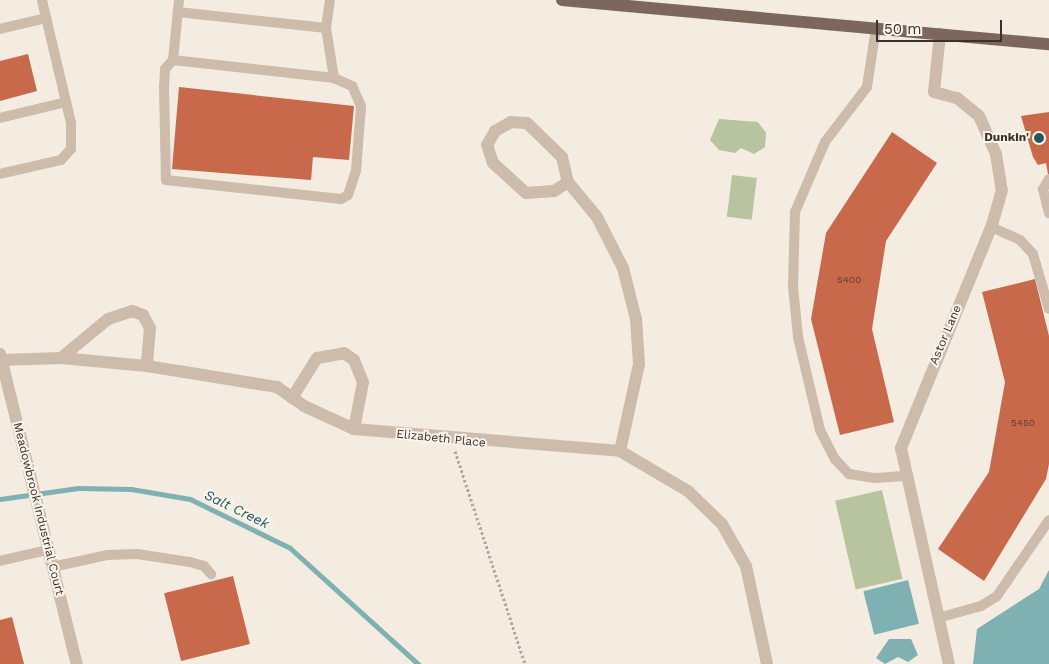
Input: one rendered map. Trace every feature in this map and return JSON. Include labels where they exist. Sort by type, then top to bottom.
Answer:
[{"type":"main road","points":[[562,0],[1049,44]]},
{"type":"street","name":"Astor Lane","points":[[940,34],[934,92],[957,98],[979,116],[996,154],[1002,190],[991,227],[906,427],[901,448],[904,476],[949,664]]},
{"type":"street","points":[[568,182],[554,191],[526,193],[493,163],[487,145],[495,131],[510,122],[527,124],[562,157],[568,182],[597,218],[623,268],[636,319],[639,364],[620,451]]},
{"type":"street","points":[[61,358],[108,319],[132,311],[143,316],[150,328],[147,366]]},
{"type":"street","points":[[292,398],[318,358],[344,353],[357,365],[363,382],[354,429]]},
{"type":"street","name":"Elizabeth Place","points":[[0,358],[61,358],[147,366],[277,387],[292,398],[354,429],[451,440],[620,451],[688,491],[722,524],[746,566],[767,664]]},
{"type":"street","name":"Meadowbrook Industrial Court","points":[[0,358],[77,664]]},
{"type":"lane","points":[[0,174],[61,160],[70,149],[66,102],[42,0]]},
{"type":"lane","points":[[173,60],[334,78],[352,86],[361,106],[356,171],[348,195],[341,199],[184,185],[166,180],[165,69],[173,60],[178,0]]},
{"type":"lane","points":[[330,0],[326,28],[334,78]]},
{"type":"lane","points":[[178,12],[326,28]]},
{"type":"lane","points":[[0,29],[46,18]]},
{"type":"lane","points":[[876,28],[867,87],[825,142],[795,212],[793,286],[798,337],[820,430],[835,458],[849,474],[875,478],[904,476]]},
{"type":"lane","points":[[0,118],[66,102]]},
{"type":"lane","points":[[1049,179],[1043,189],[1049,213]]},
{"type":"lane","points":[[991,227],[1020,240],[1033,254],[1049,309]]},
{"type":"lane","points":[[938,618],[981,606],[997,596],[1049,520]]},
{"type":"lane","points":[[0,561],[47,550]]},
{"type":"lane","points":[[52,567],[107,555],[137,554],[197,564],[211,574]]},
{"type":"path","points":[[451,440],[525,664]]},
{"type":"green space","points":[[719,119],[758,122],[766,133],[765,147],[754,154],[741,148],[735,153],[719,150],[710,140]]},
{"type":"green space","points":[[732,175],[757,178],[752,220],[727,217]]},
{"type":"green space","points":[[882,490],[902,579],[856,589],[835,501]]},
{"type":"water","points":[[1049,570],[1049,664],[973,664],[977,629],[1039,589]]},
{"type":"water","points":[[908,580],[919,624],[874,635],[863,591]]},
{"type":"water","points":[[889,639],[911,639],[918,655],[908,662],[898,657],[885,664],[876,658]]},
{"type":"building","points":[[28,54],[37,91],[0,101],[0,61]]},
{"type":"building","points":[[179,87],[354,106],[349,160],[313,157],[311,180],[172,169]]},
{"type":"building","name":"Dunkin'","points":[[1049,112],[1048,174],[1046,163],[1038,165],[1033,157],[1021,116]]},
{"type":"building","points":[[892,132],[937,163],[886,241],[872,329],[894,422],[840,435],[811,319],[826,233]]},
{"type":"building","points":[[1035,279],[1049,336],[1049,464],[1046,479],[984,581],[938,549],[989,472],[1005,382],[982,292]]},
{"type":"building","points":[[233,576],[250,644],[181,661],[164,593]]},
{"type":"building","points":[[12,617],[24,664],[0,664],[0,620]]},
{"type":"waterway","name":"Salt Creek","points":[[0,499],[78,488],[131,489],[190,499],[290,548],[418,664]]},
{"type":"place","name":"Dunkin'","points":[[1039,138]]}]
